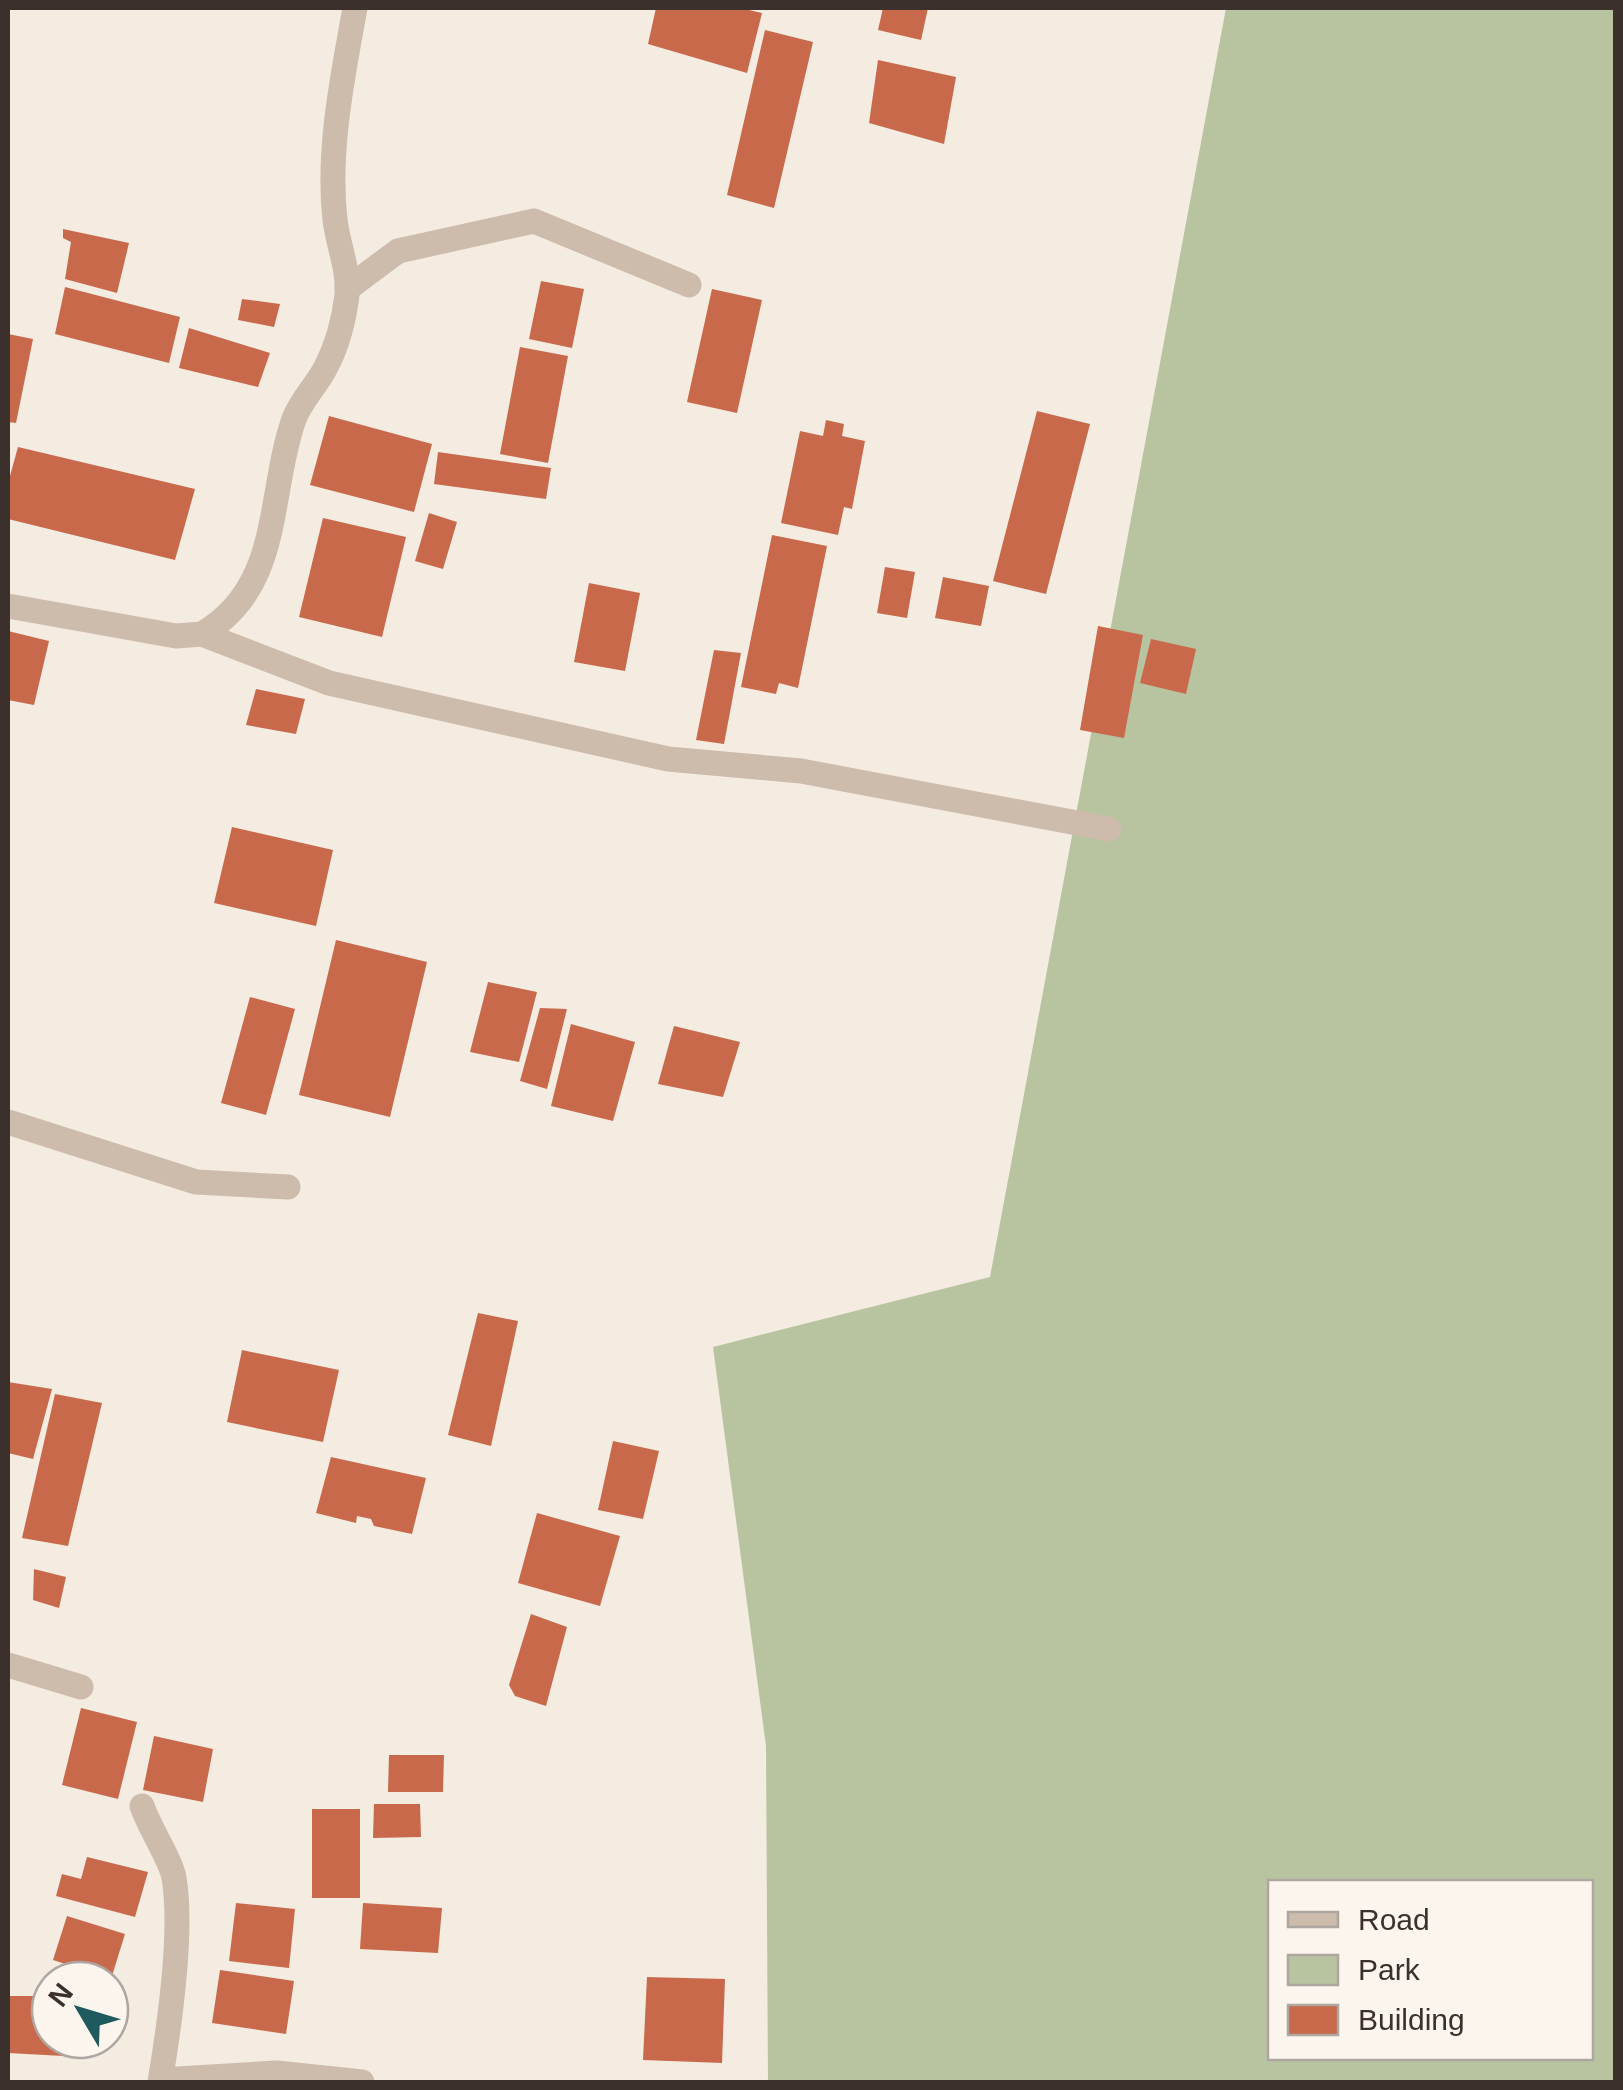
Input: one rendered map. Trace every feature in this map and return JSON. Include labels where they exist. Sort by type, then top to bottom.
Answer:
[{"type":"street","points":[[8,606],[176,636],[202,634],[230,618],[252,589],[274,516],[296,414],[332,354],[342,328],[348,289],[335,220],[335,180],[339,114],[355,8]]},
{"type":"street","points":[[348,289],[398,250],[534,221],[689,286]]},
{"type":"street","points":[[202,634],[330,683],[668,759],[801,770],[1109,829]]},
{"type":"street","points":[[8,1122],[196,1182],[288,1187]]},
{"type":"street","points":[[8,1665],[81,1687]]},
{"type":"street","points":[[142,1806],[154,1841],[174,1873],[177,1910],[161,2081],[278,2073],[362,2082]]},
{"type":"green space","points":[[1226,8],[1615,8],[1615,2082],[768,2082],[766,1746],[713,1347],[990,1277]]},
{"type":"building","points":[[656,8],[740,8],[762,13],[747,73],[648,44]]},
{"type":"building","points":[[883,8],[928,8],[921,40],[878,30]]},
{"type":"building","points":[[765,30],[813,42],[774,208],[727,195]]},
{"type":"building","points":[[878,60],[956,77],[944,144],[869,123]]},
{"type":"building","points":[[63,229],[129,243],[117,293],[65,279],[71,242],[63,238]]},
{"type":"building","points":[[541,281],[584,289],[572,348],[529,339]]},
{"type":"building","points":[[65,287],[180,317],[169,363],[55,334]]},
{"type":"building","points":[[712,289],[762,300],[737,413],[687,402]]},
{"type":"building","points":[[242,299],[280,304],[274,327],[238,320]]},
{"type":"building","points":[[189,328],[270,353],[258,387],[179,368]]},
{"type":"building","points":[[8,334],[33,339],[16,423],[8,422]]},
{"type":"building","points":[[520,347],[568,356],[548,463],[500,454]]},
{"type":"building","points":[[1037,411],[1090,424],[1046,594],[993,581]]},
{"type":"building","points":[[329,416],[432,444],[414,512],[310,485]]},
{"type":"building","points":[[826,420],[844,424],[842,436],[865,441],[852,509],[844,507],[838,535],[781,523],[800,431],[823,436]]},
{"type":"building","points":[[18,447],[195,489],[175,560],[8,519],[8,483]]},
{"type":"building","points":[[438,452],[551,468],[546,499],[434,484]]},
{"type":"building","points":[[429,513],[457,522],[443,569],[415,561]]},
{"type":"building","points":[[323,518],[406,537],[382,637],[299,617]]},
{"type":"building","points":[[772,535],[827,546],[798,688],[779,683],[776,694],[741,687]]},
{"type":"building","points":[[885,567],[915,572],[907,618],[877,613]]},
{"type":"building","points":[[943,577],[989,586],[981,626],[935,618]]},
{"type":"building","points":[[589,583],[640,593],[625,671],[574,662]]},
{"type":"building","points":[[1098,626],[1143,635],[1124,738],[1080,730]]},
{"type":"building","points":[[8,631],[49,641],[34,705],[8,700]]},
{"type":"building","points":[[1151,639],[1196,649],[1186,694],[1140,683]]},
{"type":"building","points":[[714,650],[741,653],[724,744],[696,740]]},
{"type":"building","points":[[256,689],[305,699],[296,734],[246,725]]},
{"type":"building","points":[[232,827],[333,850],[316,926],[214,903]]},
{"type":"building","points":[[336,940],[427,962],[390,1117],[299,1095]]},
{"type":"building","points":[[488,982],[537,992],[519,1062],[470,1052]]},
{"type":"building","points":[[250,997],[295,1009],[266,1115],[221,1103]]},
{"type":"building","points":[[540,1008],[567,1009],[547,1089],[520,1081]]},
{"type":"building","points":[[571,1024],[635,1042],[613,1121],[551,1106]]},
{"type":"building","points":[[674,1026],[740,1042],[723,1097],[658,1084]]},
{"type":"building","points":[[478,1313],[518,1321],[491,1446],[448,1435]]},
{"type":"building","points":[[242,1350],[339,1370],[323,1442],[227,1422]]},
{"type":"building","points":[[8,1382],[52,1389],[33,1459],[8,1453]]},
{"type":"building","points":[[55,1394],[102,1403],[68,1546],[22,1538]]},
{"type":"building","points":[[613,1441],[659,1451],[643,1519],[598,1510]]},
{"type":"building","points":[[331,1457],[426,1478],[412,1534],[374,1526],[371,1519],[357,1516],[356,1523],[316,1513]]},
{"type":"building","points":[[537,1513],[620,1536],[600,1606],[518,1583]]},
{"type":"building","points":[[34,1569],[66,1577],[59,1608],[33,1600]]},
{"type":"building","points":[[531,1614],[567,1627],[546,1706],[515,1696],[509,1685]]},
{"type":"building","points":[[81,1708],[137,1722],[118,1799],[62,1785]]},
{"type":"building","points":[[154,1736],[213,1749],[203,1802],[143,1790]]},
{"type":"building","points":[[389,1755],[444,1755],[443,1792],[388,1792]]},
{"type":"building","points":[[374,1804],[420,1804],[421,1837],[373,1838]]},
{"type":"building","points":[[312,1809],[360,1809],[360,1898],[312,1898]]},
{"type":"building","points":[[87,1857],[148,1872],[135,1917],[56,1896],[62,1874],[81,1879]]},
{"type":"building","points":[[236,1903],[295,1909],[289,1968],[229,1961]]},
{"type":"building","points":[[363,1903],[442,1908],[438,1953],[360,1949]]},
{"type":"building","points":[[67,1916],[125,1934],[117,1960],[53,1960]]},
{"type":"building","points":[[220,1970],[294,1981],[286,2034],[212,2023]]},
{"type":"building","points":[[647,1977],[725,1979],[722,2063],[643,2060]]},
{"type":"building","points":[[8,1996],[30,1996],[30,2054],[8,2053]]}]
